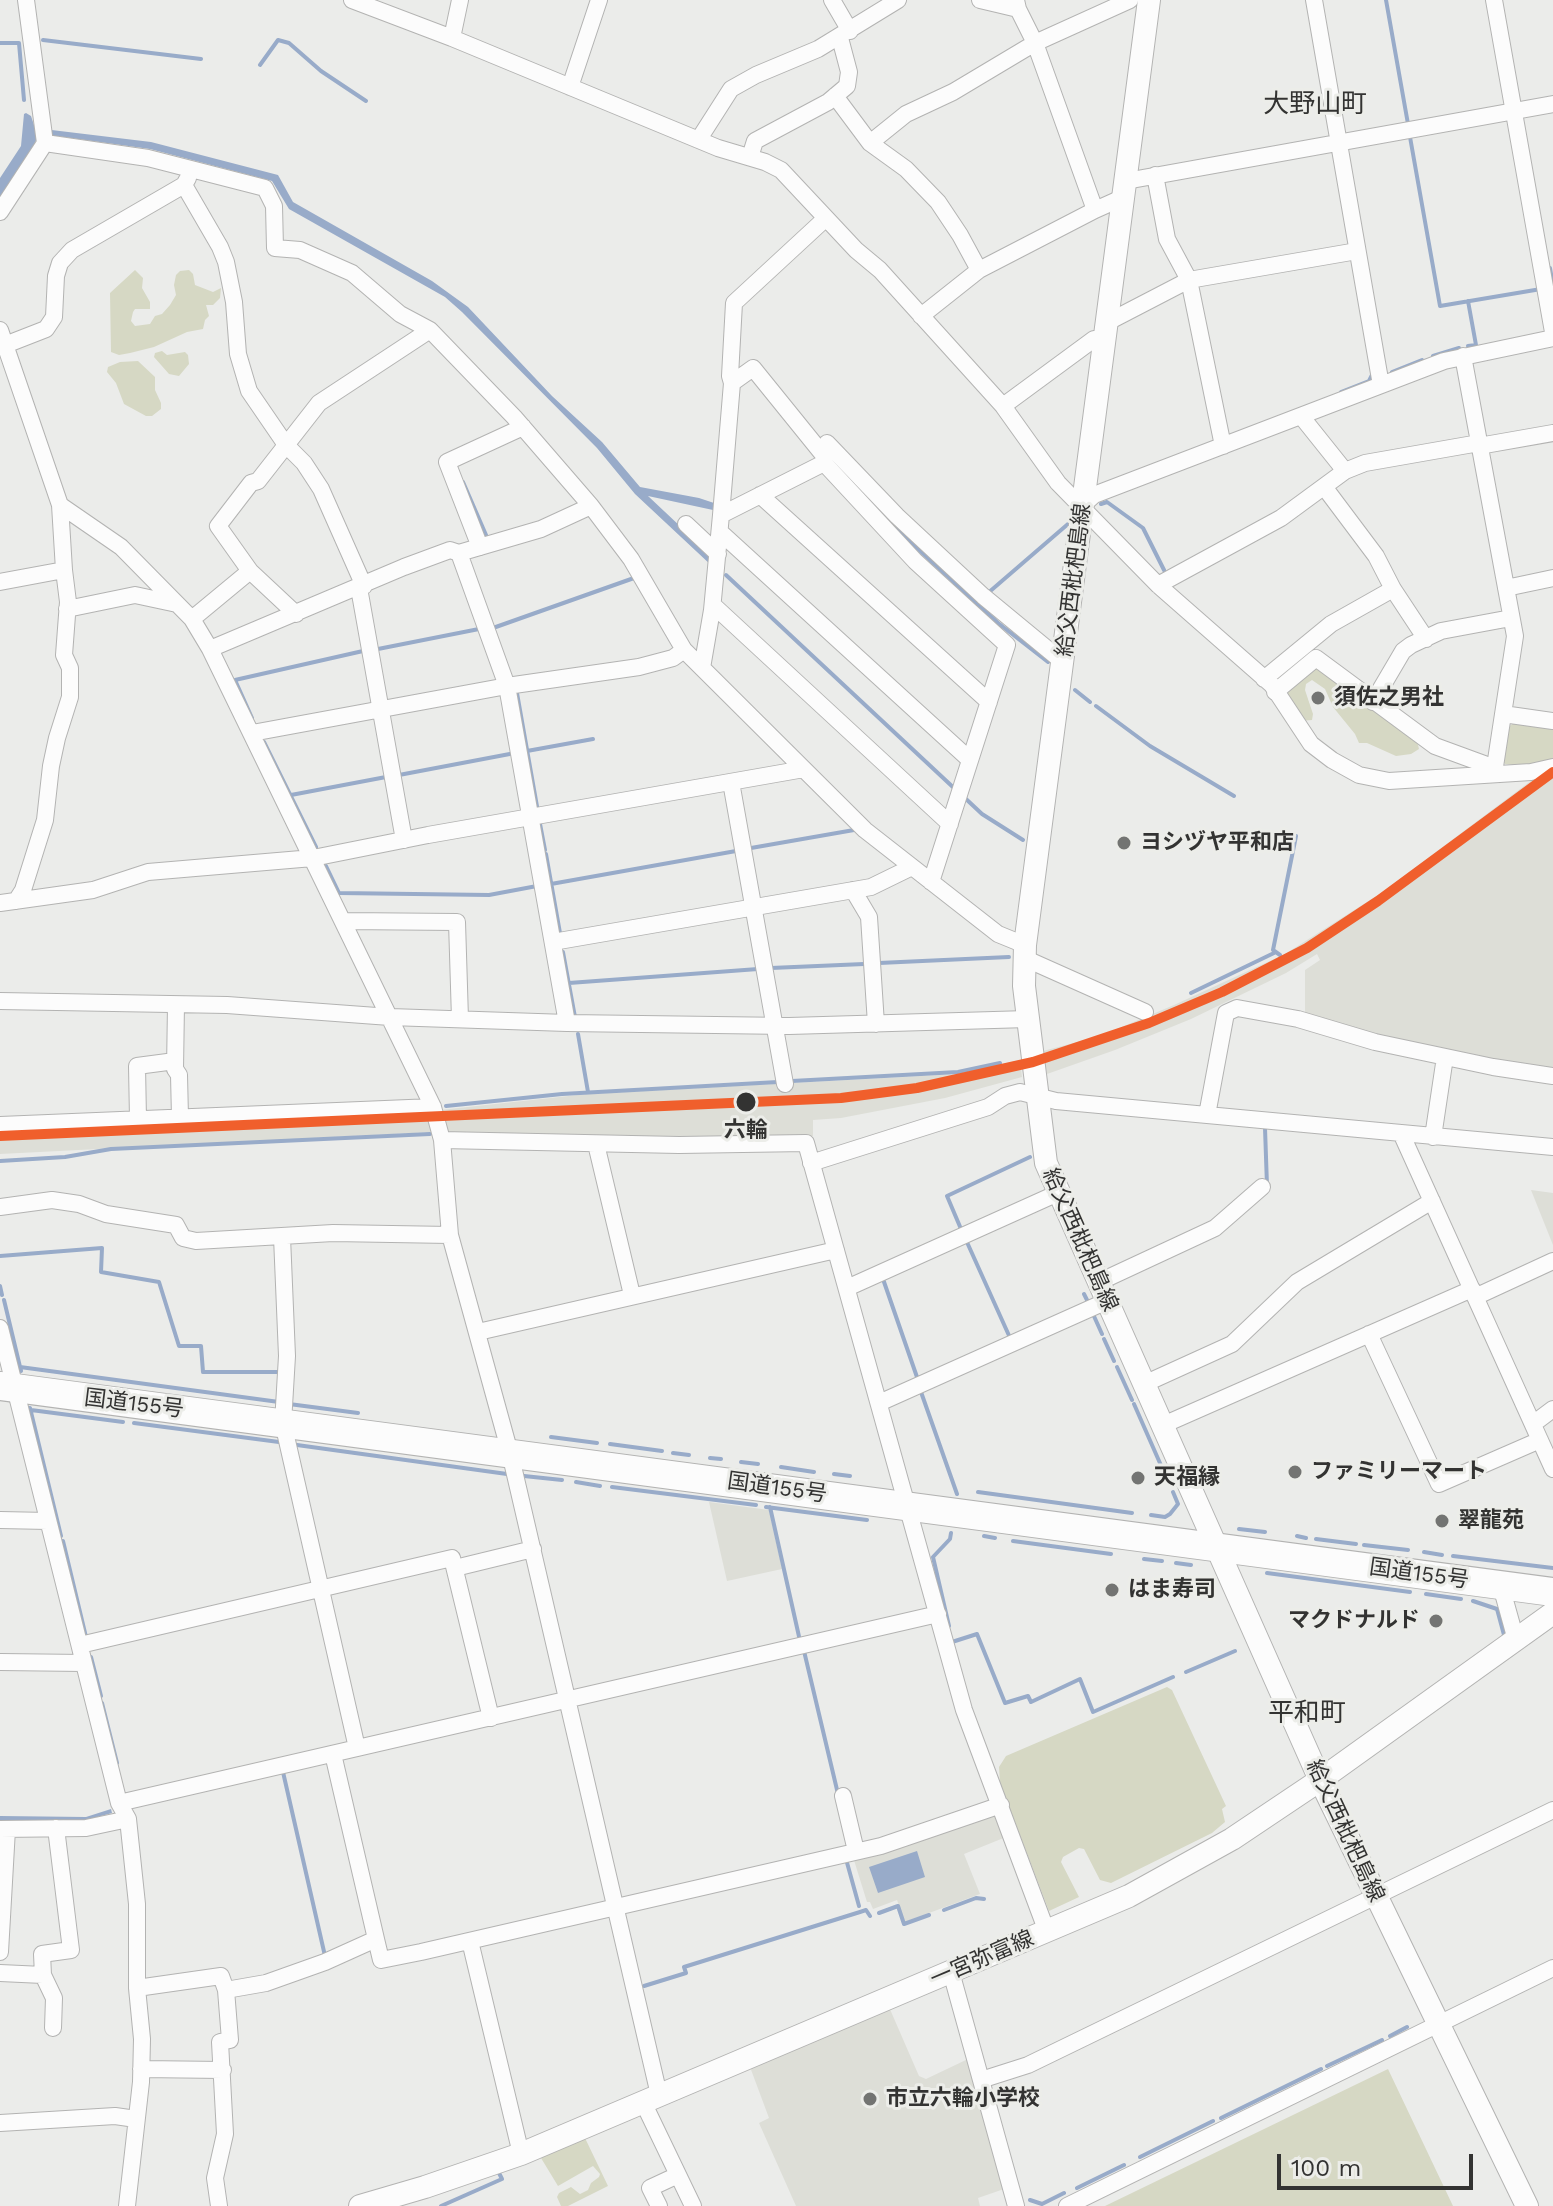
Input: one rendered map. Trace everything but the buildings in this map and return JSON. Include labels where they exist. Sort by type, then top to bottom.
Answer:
[{"type":"highway","name":"国道155号","points":[[6,1374],[283,1423],[1553,1592]]},
{"type":"main road","name":"給父西枇杷島線","points":[[1149,0],[1024,952],[1028,1019],[1046,1163],[1320,1780],[1527,2206]]},
{"type":"main road","name":"一宮弥富線","points":[[360,2206],[387,2203],[521,2154],[1047,1932],[1191,1864],[1320,1780],[1553,1613]]},
{"type":"street","points":[[0,212],[45,136],[26,0]]},
{"type":"street","points":[[352,0],[781,170],[856,250],[880,270],[1003,406],[1058,483],[1083,505],[1158,585],[1270,685],[1311,744],[1359,775],[1389,781],[1495,770],[1531,772],[1553,767]]},
{"type":"street","points":[[452,38],[460,0]]},
{"type":"street","points":[[570,87],[599,0]]},
{"type":"street","points":[[750,157],[755,141],[835,96],[847,86],[849,72],[845,34],[832,0]]},
{"type":"street","points":[[699,139],[731,89],[818,49],[898,0]]},
{"type":"street","points":[[980,0],[1017,4],[1035,43],[1095,210]]},
{"type":"street","points":[[870,143],[906,114],[953,92],[1035,43],[1130,0]]},
{"type":"street","points":[[1314,0],[1381,385]]},
{"type":"street","points":[[1083,505],[1094,495],[1381,385],[1463,356],[1553,335],[1494,0]]},
{"type":"street","points":[[835,96],[870,143],[906,169],[938,202],[979,270]]},
{"type":"street","points":[[921,316],[979,270],[1155,175],[1553,104]]},
{"type":"street","points":[[45,136],[148,158],[188,177],[265,188],[274,206],[275,248],[300,250],[352,273],[400,314],[430,330],[523,427],[591,506],[631,559],[684,650],[865,830],[1024,952],[1145,1012]]},
{"type":"street","points":[[1155,175],[1167,239],[1189,280],[1223,446]]},
{"type":"street","points":[[8,902],[23,890],[45,820],[54,752],[70,697],[70,668],[64,655],[67,609],[60,505],[3,338],[46,329],[54,317],[56,276],[60,263],[72,250],[188,177]]},
{"type":"street","points":[[188,177],[226,262],[234,302],[238,354],[249,391],[321,489],[361,587],[379,710],[404,840]]},
{"type":"street","points":[[702,668],[713,605],[721,524],[732,383],[734,303],[826,218]]},
{"type":"street","points":[[1003,406],[1094,339],[1189,280],[1357,251]]},
{"type":"street","points":[[296,614],[250,571],[218,526],[319,403],[430,330]]},
{"type":"street","points":[[1463,356],[1515,636],[1495,770]]},
{"type":"street","points":[[732,383],[753,368],[824,460],[915,561],[1007,645],[931,882]]},
{"type":"street","points":[[1301,416],[1345,471]]},
{"type":"street","points":[[480,547],[447,462],[523,427]]},
{"type":"street","points":[[1158,585],[1281,518],[1345,471],[1365,463],[1553,433]]},
{"type":"street","points":[[824,460],[827,443],[897,516],[1063,662]]},
{"type":"street","points":[[721,524],[760,495],[824,460]]},
{"type":"street","points":[[1325,488],[1376,556],[1393,589],[1426,639]]},
{"type":"street","points":[[760,495],[989,702]]},
{"type":"street","points":[[60,505],[121,547],[192,619],[252,733],[433,1107],[442,1140],[450,1235],[533,1549],[616,1907],[651,2099],[678,2175],[693,2206]]},
{"type":"street","points":[[210,649],[450,550],[459,553],[541,529],[591,506]]},
{"type":"street","points":[[686,524],[718,554]]},
{"type":"street","points":[[721,524],[970,760]]},
{"type":"street","points":[[459,553],[507,686],[567,1023]]},
{"type":"street","points":[[0,582],[64,570]]},
{"type":"street","points":[[192,619],[250,571]]},
{"type":"street","points":[[1506,588],[1553,578]]},
{"type":"street","points":[[1270,685],[1331,624],[1393,589]]},
{"type":"street","points":[[67,609],[135,595],[178,605]]},
{"type":"street","points":[[713,605],[950,824]]},
{"type":"street","points":[[1373,702],[1403,651],[1441,631],[1511,618]]},
{"type":"street","points":[[252,733],[507,686],[639,667],[673,658],[684,650]]},
{"type":"street","points":[[1270,685],[1316,658],[1435,746],[1495,770]]},
{"type":"street","points":[[1503,714],[1553,721]]},
{"type":"street","points":[[8,902],[93,890],[148,872],[313,858],[804,769]]},
{"type":"street","points":[[731,782],[785,1084]]},
{"type":"street","points":[[553,942],[871,887],[912,867]]},
{"type":"street","points":[[853,890],[869,917],[876,1024]]},
{"type":"street","points":[[344,921],[457,922],[460,1019]]},
{"type":"street","points":[[0,1001],[227,1005],[390,1017],[567,1023],[774,1026],[1028,1019]]},
{"type":"street","points":[[176,1005],[175,1069],[179,1075],[180,1117]]},
{"type":"street","points":[[1207,1115],[1226,1013],[1237,1008],[1298,1019],[1375,1042],[1553,1076]]},
{"type":"street","points":[[1433,1137],[1445,1057]]},
{"type":"street","points":[[138,1119],[137,1066],[175,1061]]},
{"type":"street","points":[[811,1163],[988,1107],[1005,1096],[1020,1092],[1037,1098],[1553,1147]]},
{"type":"street","points":[[0,1125],[433,1107]]},
{"type":"street","points":[[1401,1133],[1553,1469]]},
{"type":"street","points":[[442,1140],[596,1144],[806,1143],[964,1710],[1047,1932]]},
{"type":"street","points":[[596,1144],[632,1295]]},
{"type":"street","points":[[879,1403],[1103,1292],[1215,1228],[1262,1187]]},
{"type":"street","points":[[847,1288],[1058,1193]]},
{"type":"street","points":[[0,1207],[52,1200],[79,1204],[106,1214],[176,1225],[183,1238],[196,1241],[333,1233],[450,1235]]},
{"type":"street","points":[[1144,1384],[1232,1344],[1297,1282],[1432,1201]]},
{"type":"street","points":[[282,1237],[287,1356],[283,1423],[357,1748]]},
{"type":"street","points":[[478,1332],[836,1250]]},
{"type":"street","points":[[1163,1425],[1369,1334],[1553,1261]]},
{"type":"street","points":[[0,1328],[6,1374],[48,1521],[119,1803],[128,1819],[137,1904],[137,1988],[142,2039],[127,2206]]},
{"type":"street","points":[[1369,1334],[1439,1484],[1540,1440]]},
{"type":"street","points":[[1533,1424],[1553,1409]]},
{"type":"street","points":[[0,1520],[48,1521]]},
{"type":"street","points":[[455,1568],[533,1549]]},
{"type":"street","points":[[80,1645],[452,1558],[491,1718]]},
{"type":"street","points":[[1501,1586],[1516,1640]]},
{"type":"street","points":[[119,1803],[938,1614]]},
{"type":"street","points":[[0,1662],[84,1663]]},
{"type":"street","points":[[333,1754],[381,1960],[881,1846],[1001,1805]]},
{"type":"street","points":[[843,1796],[856,1851]]},
{"type":"street","points":[[981,2080],[1028,2065],[1553,1810]]},
{"type":"street","points":[[0,1952],[4,1829],[86,1828],[128,1819]]},
{"type":"street","points":[[53,2028],[54,1998],[43,1975],[42,1954],[71,1950],[56,1828]]},
{"type":"street","points":[[226,1990],[266,1983],[376,1939]]},
{"type":"street","points":[[470,1941],[521,2154]]},
{"type":"street","points":[[1067,2206],[1553,1968]]},
{"type":"street","points":[[951,1972],[1016,2206]]},
{"type":"street","points":[[0,1973],[43,1975]]},
{"type":"street","points":[[137,1988],[221,1976],[226,1990],[230,2040],[220,2042],[225,2134],[215,2178],[219,2206]]},
{"type":"street","points":[[141,2069],[223,2070]]},
{"type":"street","points":[[0,2123],[115,2116],[136,2119]]},
{"type":"street","points":[[659,2206],[650,2188],[678,2175]]},
{"type":"shaded area","points":[[1553,771],[1553,1072],[1400,1042],[1305,1015],[1305,970],[1320,960],[1317,954],[1286,973],[1191,1019],[1047,1074],[1043,1051],[1100,1036],[1285,954],[1381,893],[1532,780]]},
{"type":"shaded area","points":[[1020,1060],[1022,1077],[945,1098],[841,1118],[813,1120],[813,1136],[731,1138],[448,1133],[440,1110],[587,1094],[959,1074]]},
{"type":"shaded area","points":[[429,1112],[433,1132],[0,1154],[0,1131]]},
{"type":"shaded area","points":[[1531,1190],[1553,1193],[1553,1245]]},
{"type":"shaded area","points":[[709,1502],[769,1510],[782,1569],[727,1581]]},
{"type":"shaded area","points":[[997,1814],[1006,1837],[964,1854],[980,1894],[905,1922],[897,1900],[873,1909],[867,1902],[853,1857]]},
{"type":"shaded area","name":"市立六輪小学校","points":[[889,2007],[919,2076],[926,2079],[968,2059],[1004,2189],[978,2198],[980,2206],[796,2206],[759,2123],[769,2118],[750,2067]]},
{"type":"green space","points":[[135,270],[143,278],[142,288],[150,302],[150,309],[135,309],[131,321],[135,326],[150,324],[170,305],[176,295],[174,285],[180,271],[189,270],[195,285],[213,292],[221,288],[220,298],[213,305],[206,305],[209,316],[203,329],[130,353],[119,355],[111,352],[110,293]]},
{"type":"green space","points":[[162,351],[167,355],[185,352],[188,355],[189,364],[179,376],[169,374],[154,357],[155,353]]},
{"type":"green space","points":[[138,361],[155,377],[161,409],[152,416],[124,404],[116,383],[107,372],[108,367],[120,362]]},
{"type":"green space","points":[[1316,664],[1417,741],[1419,749],[1411,754],[1396,756],[1367,743],[1359,743],[1333,707],[1325,689],[1312,680],[1306,684],[1305,690],[1312,720],[1300,721],[1283,691]]},
{"type":"green space","points":[[1514,723],[1553,729],[1553,763],[1533,767],[1505,764],[1502,760],[1508,727]]},
{"type":"green space","points":[[1167,1687],[1172,1690],[1226,1806],[1222,1809],[1225,1822],[1212,1833],[1111,1883],[1100,1880],[1084,1849],[1079,1848],[1063,1857],[1061,1862],[1079,1897],[1049,1911],[1000,1783],[999,1767],[1006,1756]]},
{"type":"green space","points":[[1388,2069],[1453,2206],[1105,2206]]},
{"type":"green space","points":[[585,2138],[608,2186],[568,2206],[561,2206],[557,2197],[559,2193],[571,2187],[580,2194],[588,2190],[600,2174],[593,2166],[558,2186],[541,2158],[542,2153]]},
{"type":"water","points":[[26,113],[31,116],[35,128],[151,142],[278,175],[293,202],[432,281],[468,307],[552,396],[602,442],[640,487],[714,503],[713,510],[648,496],[714,558],[712,566],[635,494],[597,448],[445,297],[289,209],[272,181],[150,149],[56,136],[37,138],[29,156],[0,199],[0,178],[21,146]]},
{"type":"water","points":[[111,1809],[112,1813],[87,1820],[0,1822],[0,1816],[86,1817]]},
{"type":"water","points":[[917,1851],[925,1877],[878,1893],[869,1867]]},
{"type":"waterway","points":[[1386,0],[1408,124]]},
{"type":"waterway","points":[[43,40],[201,59]]},
{"type":"waterway","points":[[260,65],[278,40],[289,43],[321,71],[366,101]]},
{"type":"waterway","points":[[0,43],[19,43],[24,100]]},
{"type":"waterway","points":[[1410,137],[1440,306],[1541,289]]},
{"type":"waterway","points":[[1550,268],[1553,286]]},
{"type":"waterway","points":[[1468,301],[1476,345],[1468,346]]},
{"type":"waterway","points":[[1433,356],[1459,348]]},
{"type":"waterway","points":[[1392,372],[1422,360]]},
{"type":"waterway","points":[[1341,392],[1369,381],[1373,373]]},
{"type":"waterway","points":[[463,482],[486,535]]},
{"type":"waterway","points":[[856,485],[903,535],[998,623],[1048,662]]},
{"type":"waterway","points":[[1101,504],[1107,502],[1143,528],[1164,570]]},
{"type":"waterway","points":[[988,593],[1068,524]]},
{"type":"waterway","points":[[726,575],[955,789]]},
{"type":"waterway","points":[[493,628],[634,578]]},
{"type":"waterway","points":[[378,649],[479,629]]},
{"type":"waterway","points":[[252,718],[235,680],[363,651]]},
{"type":"waterway","points":[[1075,690],[1090,702]]},
{"type":"waterway","points":[[517,693],[538,812]]},
{"type":"waterway","points":[[1096,706],[1150,746],[1234,796]]},
{"type":"waterway","points":[[527,751],[593,739]]},
{"type":"waterway","points":[[264,742],[316,847]]},
{"type":"waterway","points":[[399,775],[515,753]]},
{"type":"waterway","points":[[291,795],[386,777]]},
{"type":"waterway","points":[[966,799],[982,814],[1023,840]]},
{"type":"waterway","points":[[540,824],[545,850]]},
{"type":"waterway","points":[[751,848],[854,830]]},
{"type":"waterway","points":[[1280,955],[1273,950],[1296,836]]},
{"type":"waterway","points":[[551,884],[736,851]]},
{"type":"waterway","points":[[546,854],[560,933]]},
{"type":"waterway","points":[[326,866],[339,893],[489,895],[537,886]]},
{"type":"waterway","points":[[563,952],[575,1017]]},
{"type":"waterway","points":[[1191,993],[1274,953]]},
{"type":"waterway","points":[[879,963],[1009,957]]},
{"type":"waterway","points":[[771,968],[864,964]]},
{"type":"waterway","points":[[569,983],[758,969]]},
{"type":"waterway","points":[[578,1034],[588,1092]]},
{"type":"waterway","points":[[792,1081],[958,1072],[1000,1063]]},
{"type":"waterway","points":[[446,1106],[562,1094],[778,1082]]},
{"type":"waterway","points":[[1265,1128],[1267,1186]]},
{"type":"waterway","points":[[0,1161],[65,1157],[111,1149],[430,1134]]},
{"type":"waterway","points":[[961,1229],[947,1196],[1030,1157]]},
{"type":"waterway","points":[[966,1240],[1011,1340]]},
{"type":"waterway","points":[[0,1256],[102,1248],[101,1272],[159,1282],[179,1346],[201,1346],[203,1372],[282,1372]]},
{"type":"waterway","points":[[883,1279],[918,1380]]},
{"type":"waterway","points":[[0,1286],[2,1295]]},
{"type":"waterway","points":[[1084,1294],[1088,1302]]},
{"type":"waterway","points":[[4,1300],[21,1371]]},
{"type":"waterway","points":[[1093,1314],[1102,1334]]},
{"type":"waterway","points":[[1104,1339],[1114,1361]]},
{"type":"waterway","points":[[20,1367],[279,1402]]},
{"type":"waterway","points":[[1117,1367],[1132,1400]]},
{"type":"waterway","points":[[921,1392],[957,1494]]},
{"type":"waterway","points":[[289,1404],[358,1413]]},
{"type":"waterway","points":[[1134,1404],[1163,1470]]},
{"type":"waterway","points":[[30,1408],[61,1536]]},
{"type":"waterway","points":[[31,1410],[123,1422]]},
{"type":"waterway","points":[[134,1423],[279,1442]]},
{"type":"waterway","points":[[551,1437],[597,1443]]},
{"type":"waterway","points":[[610,1444],[662,1451]]},
{"type":"waterway","points":[[297,1445],[507,1474]]},
{"type":"waterway","points":[[673,1453],[689,1455]]},
{"type":"waterway","points":[[710,1458],[721,1459]]},
{"type":"waterway","points":[[741,1462],[758,1464]]},
{"type":"waterway","points":[[781,1467],[814,1472]]},
{"type":"waterway","points":[[834,1474],[850,1476]]},
{"type":"waterway","points":[[524,1476],[562,1480]]},
{"type":"waterway","points":[[1166,1476],[1169,1482]]},
{"type":"waterway","points":[[576,1482],[600,1486]]},
{"type":"waterway","points":[[612,1487],[756,1505]]},
{"type":"waterway","points":[[978,1492],[1132,1513]]},
{"type":"waterway","points":[[1151,1515],[1165,1517],[1170,1514],[1178,1504],[1173,1492]]},
{"type":"waterway","points":[[766,1507],[867,1520]]},
{"type":"waterway","points":[[770,1507],[800,1641]]},
{"type":"waterway","points":[[1239,1529],[1265,1532]]},
{"type":"waterway","points":[[949,1626],[933,1557],[950,1539],[951,1533]]},
{"type":"waterway","points":[[984,1536],[995,1538]]},
{"type":"waterway","points":[[1297,1536],[1306,1538]]},
{"type":"waterway","points":[[1316,1539],[1356,1544]]},
{"type":"waterway","points":[[63,1541],[86,1637]]},
{"type":"waterway","points":[[1013,1541],[1111,1554]]},
{"type":"waterway","points":[[1364,1545],[1408,1550]]},
{"type":"waterway","points":[[1424,1552],[1442,1555]]},
{"type":"waterway","points":[[1453,1556],[1553,1568]]},
{"type":"waterway","points":[[1144,1559],[1162,1561]]},
{"type":"waterway","points":[[1176,1563],[1191,1565]]},
{"type":"waterway","points":[[1267,1573],[1410,1592]]},
{"type":"waterway","points":[[1426,1594],[1461,1599]]},
{"type":"waterway","points":[[1473,1601],[1497,1609],[1504,1635]]},
{"type":"waterway","points":[[952,1642],[977,1634],[1005,1703],[1028,1696],[1031,1702],[1080,1679],[1093,1712],[1173,1677]]},
{"type":"waterway","points":[[804,1651],[838,1794]]},
{"type":"waterway","points":[[1186,1672],[1235,1651]]},
{"type":"waterway","points":[[91,1657],[101,1696]]},
{"type":"waterway","points":[[102,1703],[117,1763]]},
{"type":"waterway","points":[[283,1772],[325,1956]]},
{"type":"waterway","points":[[846,1859],[859,1906]]},
{"type":"waterway","points":[[944,1910],[976,1898],[984,1899]]},
{"type":"waterway","points":[[879,1913],[898,1906],[904,1924],[929,1915]]},
{"type":"waterway","points":[[644,1986],[686,1973],[684,1967],[866,1910],[870,1916]]},
{"type":"waterway","points":[[1390,2036],[1407,2027]]},
{"type":"waterway","points":[[1327,2066],[1382,2040]]},
{"type":"waterway","points":[[1221,2118],[1321,2069]]},
{"type":"waterway","points":[[1140,2157],[1213,2121]]},
{"type":"waterway","points":[[1077,2188],[1124,2165]]},
{"type":"waterway","points":[[441,2206],[502,2179],[498,2171]]},
{"type":"waterway","points":[[1030,2200],[1042,2204],[1064,2193]]},
{"type":"transit line","points":[[0,1136],[841,1098],[917,1088],[1033,1062],[1149,1023],[1222,992],[1307,948],[1378,901],[1553,772]]},
{"type":"place","name":"須佐之男社","points":[[1318,698]]},
{"type":"place","name":"ヨシヅヤ平和店","points":[[1124,843]]},
{"type":"place","name":"六輪","points":[[746,1102]]},
{"type":"place","name":"ファミリーマート","points":[[1295,1472]]},
{"type":"place","name":"天福縁","points":[[1138,1478]]},
{"type":"place","name":"翠龍苑","points":[[1442,1521]]},
{"type":"place","name":"はま寿司","points":[[1112,1590]]},
{"type":"place","name":"マクドナルド","points":[[1436,1621]]},
{"type":"place","name":"市立六輪小学校","points":[[870,2099]]},
{"type":"district","name":"大野山町","points":[[1315,104]]},
{"type":"district","name":"平和町","points":[[1307,1713]]}]
